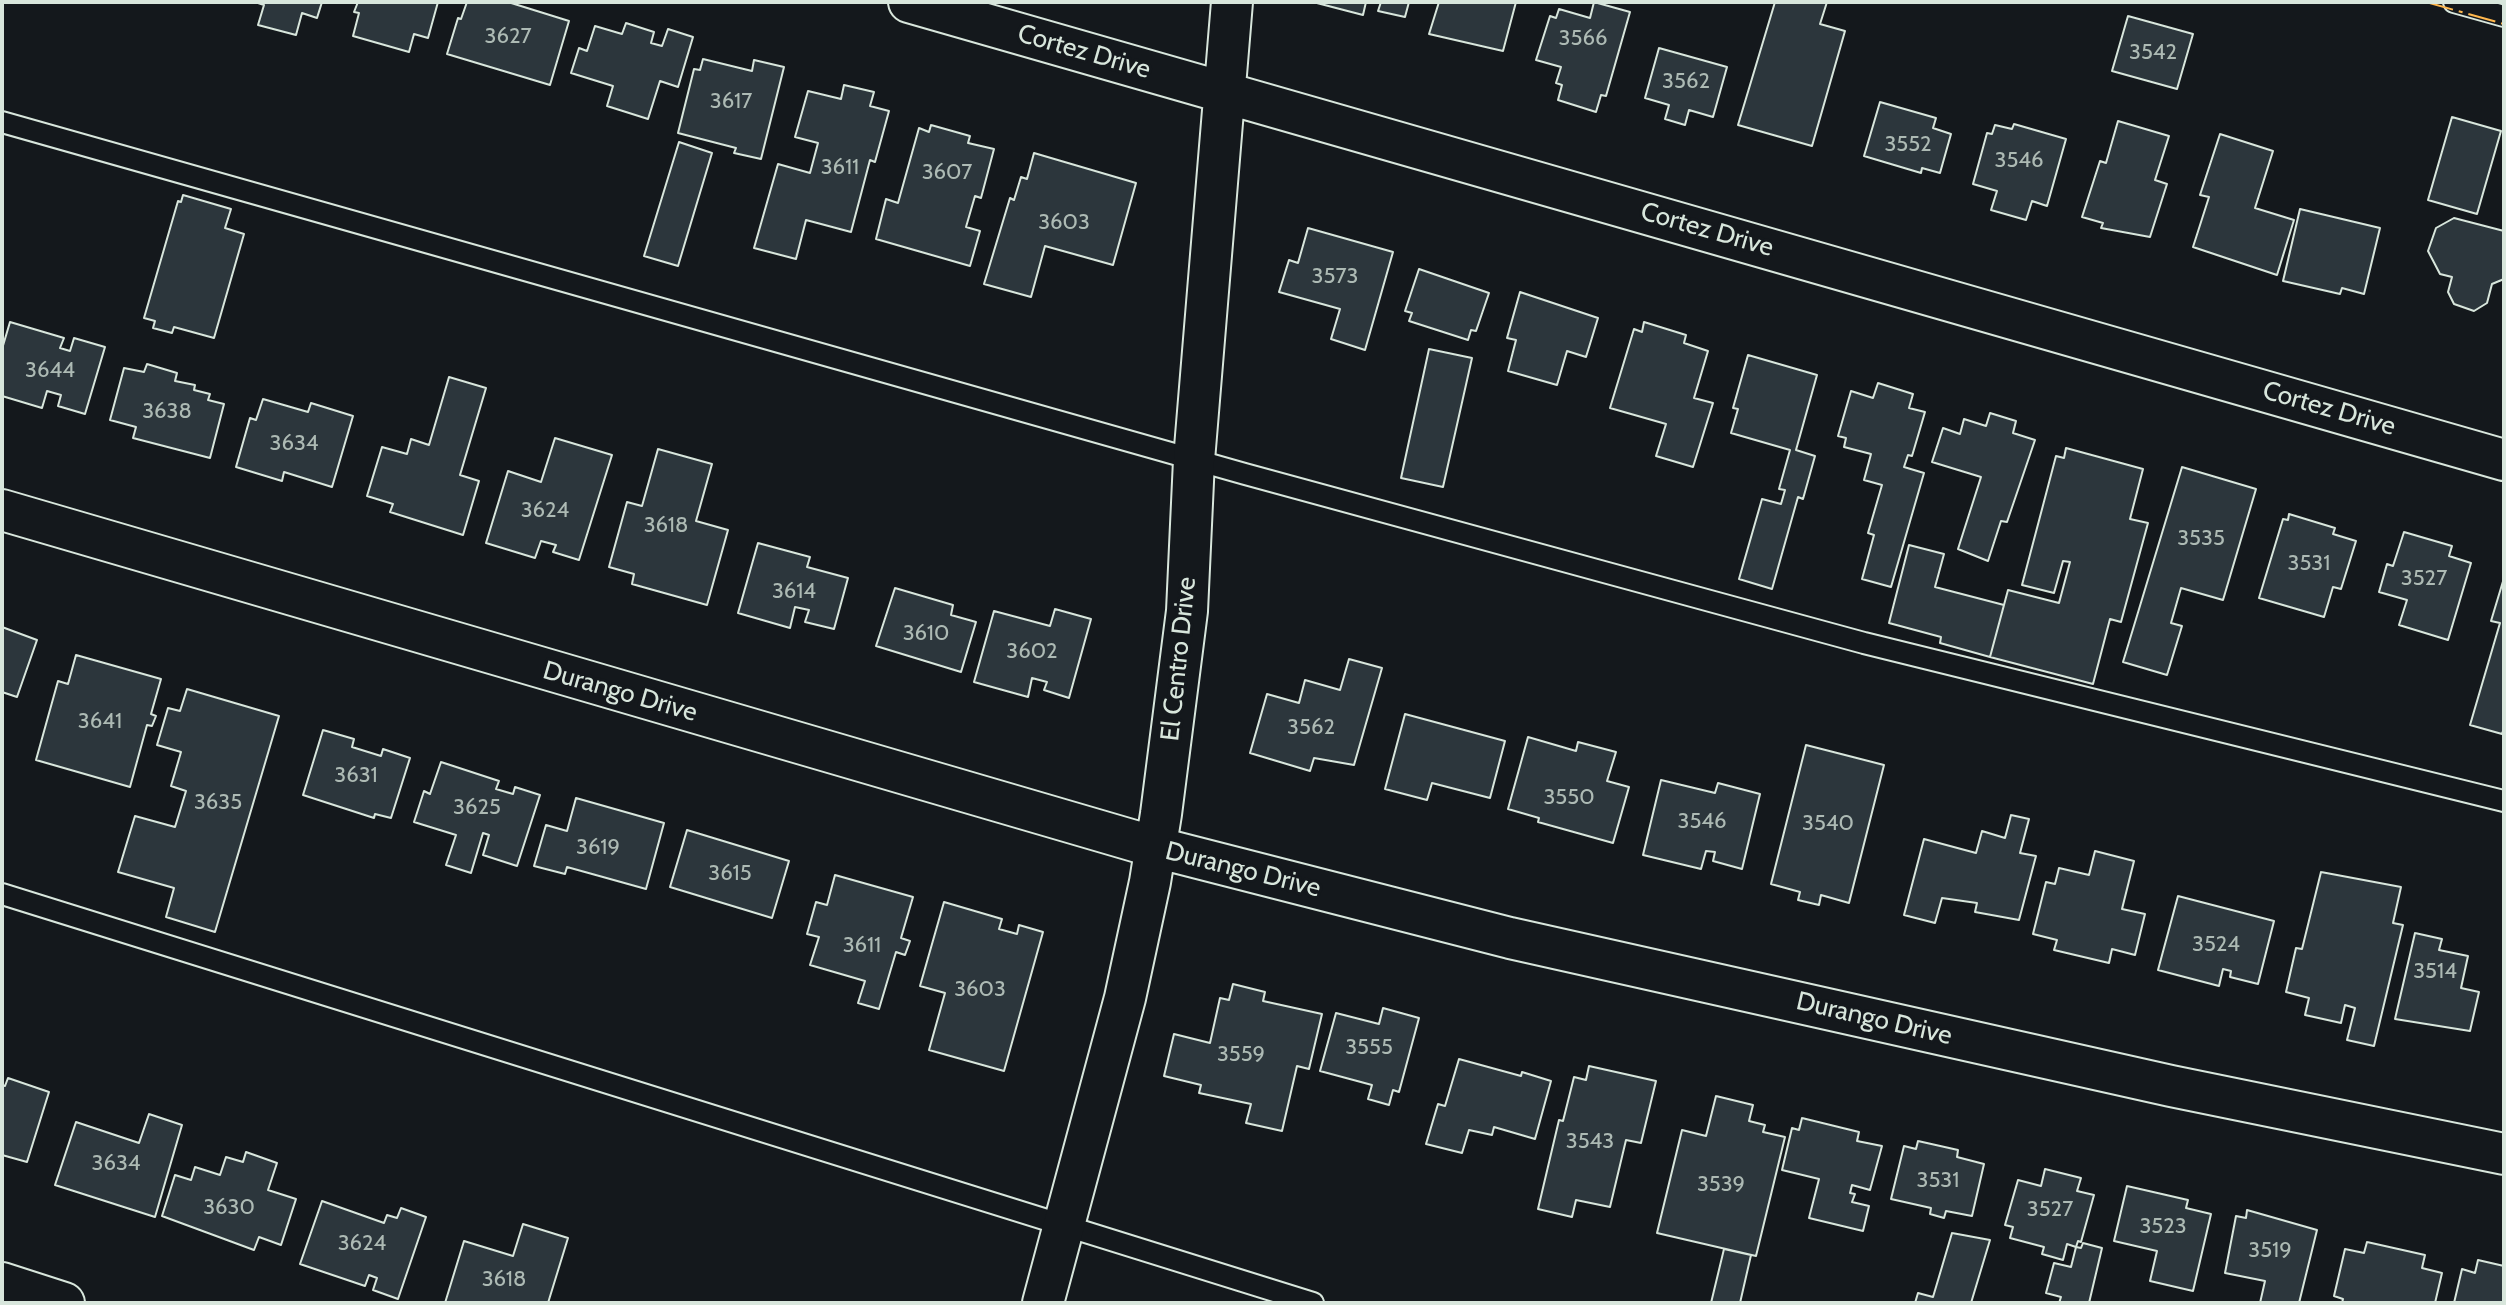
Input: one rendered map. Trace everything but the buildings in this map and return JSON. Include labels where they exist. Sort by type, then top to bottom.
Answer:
[{"type":"street","name":"Cortez Drive","points":[[909,2],[2504,460]]},
{"type":"street","name":"El Centro Drive","points":[[1043,1303],[1125,998],[1155,847],[1187,611],[1194,460],[1232,2]]},
{"type":"street","name":"Durango Drive","points":[[2,510],[1155,847],[1510,938],[2171,1086],[2504,1154]]},
{"type":"street","points":[[2,1283],[64,1303]]},
{"type":"lane","points":[[2454,2],[2504,16]]},
{"type":"lane","points":[[2,122],[1194,460],[1864,643],[2504,801]]},
{"type":"lane","points":[[2,894],[1313,1303]]},
{"type":"power","points":[[2426,2],[2504,24]]}]
